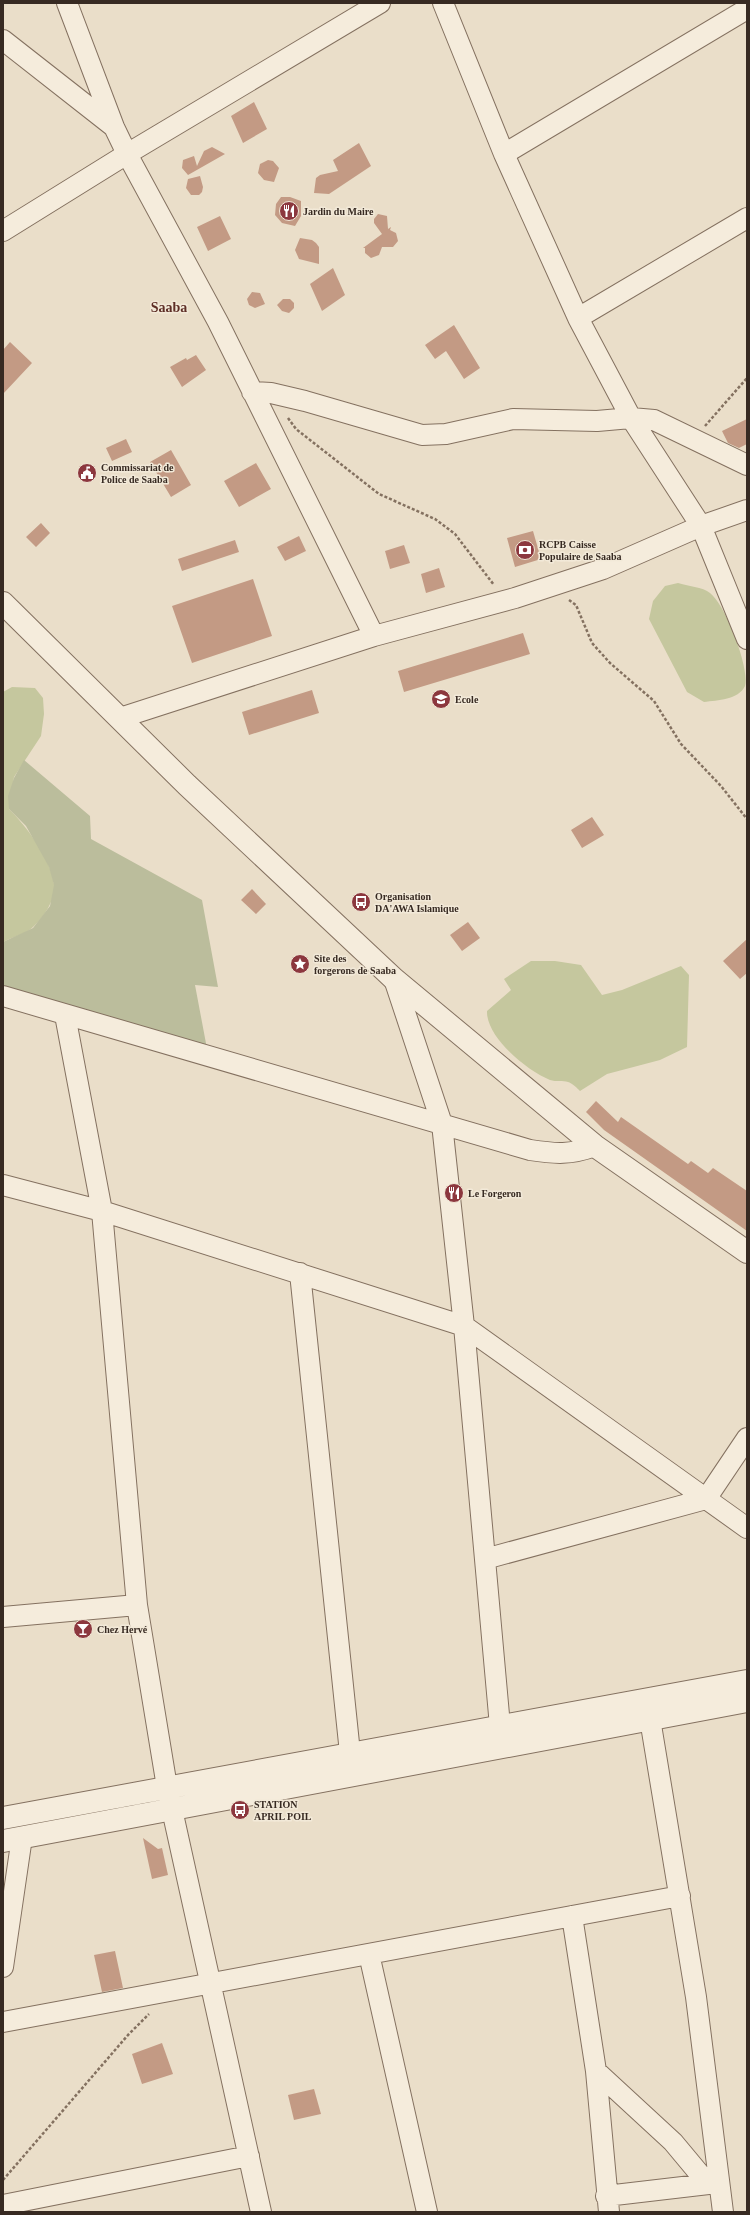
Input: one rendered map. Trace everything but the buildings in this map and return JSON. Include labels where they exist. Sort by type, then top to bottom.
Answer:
[{"type":"street","points":[[3,231],[127,154],[380,3]]},
{"type":"street","points":[[442,3],[504,154],[578,318],[631,418],[701,526],[747,639]]},
{"type":"street","points":[[68,4],[114,127],[127,154],[218,322],[374,636]]},
{"type":"street","points":[[504,154],[747,9]]},
{"type":"street","points":[[3,40],[114,127]]},
{"type":"street","points":[[578,318],[747,218]]},
{"type":"street","points":[[252,392],[271,393],[305,401],[422,434],[446,434],[513,419],[597,421],[631,418],[654,420],[747,465]]},
{"type":"street","points":[[120,718],[374,636],[515,598],[603,569],[701,526],[747,510]]},
{"type":"street","points":[[3,603],[187,785],[394,978],[595,1146],[747,1252]]},
{"type":"street","points":[[394,978],[442,1124],[464,1326],[500,1726]]},
{"type":"street","points":[[3,996],[530,1150],[560,1155],[577,1152],[595,1146]]},
{"type":"street","points":[[65,1015],[102,1211],[137,1605],[167,1787],[261,2212]]},
{"type":"street","points":[[3,1185],[102,1211],[464,1326],[747,1528]]},
{"type":"street","points":[[300,1273],[350,1753]]},
{"type":"street","points":[[485,1559],[706,1499],[747,1438]]},
{"type":"street","points":[[3,1617],[137,1605]]},
{"type":"street","points":[[3,1818],[747,1681]]},
{"type":"street","points":[[3,1967],[12,1839],[747,1701]]},
{"type":"street","points":[[650,1719],[696,1997],[714,2183],[723,2212]]},
{"type":"street","points":[[3,2022],[173,1991],[211,1982],[680,1896]]},
{"type":"street","points":[[572,1916],[596,2071],[608,2204],[714,2183]]},
{"type":"street","points":[[369,1954],[427,2212]]},
{"type":"street","points":[[596,2071],[714,2183]]},
{"type":"street","points":[[3,2205],[249,2156]]},
{"type":"path","points":[[695,439],[716,411],[747,378]]},
{"type":"path","points":[[288,417],[296,429],[379,494],[435,519],[455,534],[502,594],[515,598]]},
{"type":"path","points":[[566,598],[576,605],[592,643],[610,663],[654,701],[681,744],[721,786],[747,819]]},
{"type":"path","points":[[3,2180],[128,2035],[173,1991]]},
{"type":"green space","points":[[678,583],[699,588],[710,593],[716,599],[729,623],[740,652],[746,677],[745,686],[742,691],[733,697],[704,702],[687,692],[649,619],[653,601],[665,586]]},
{"type":"green space","points":[[12,687],[35,688],[43,698],[44,714],[41,736],[14,777],[9,809],[30,834],[43,854],[52,874],[54,890],[51,902],[37,923],[27,932],[3,942],[3,692]]},
{"type":"green space","points":[[24,760],[90,816],[91,839],[202,900],[218,987],[195,985],[208,1054],[3,991],[3,942],[33,928],[50,906],[54,885],[49,867],[26,826],[9,809],[8,796],[14,778]]},
{"type":"green space","points":[[531,961],[555,961],[581,965],[602,995],[622,990],[681,966],[689,975],[687,1047],[660,1060],[607,1074],[580,1091],[570,1083],[564,1081],[552,1081],[541,1076],[520,1061],[500,1042],[488,1021],[487,1011],[511,990],[504,979]]},
{"type":"place","name":"Jardin du Maire","points":[[289,211]]},
{"type":"place","name":"Commissariat de Police de Saaba","points":[[87,473]]},
{"type":"place","name":"RCPB Caisse Populaire de Saaba","points":[[525,550]]},
{"type":"place","name":"Ecole","points":[[441,699]]},
{"type":"place","name":"Organisation DA'AWA Islamique","points":[[361,902]]},
{"type":"place","name":"Site des forgerons de Saaba","points":[[300,964]]},
{"type":"place","name":"Le Forgeron","points":[[454,1193]]},
{"type":"place","name":"Chez Hervé","points":[[83,1629]]},
{"type":"place","name":"STATION APRIL POIL","points":[[240,1810]]},
{"type":"district","name":"Saaba","points":[[169,307]]}]
